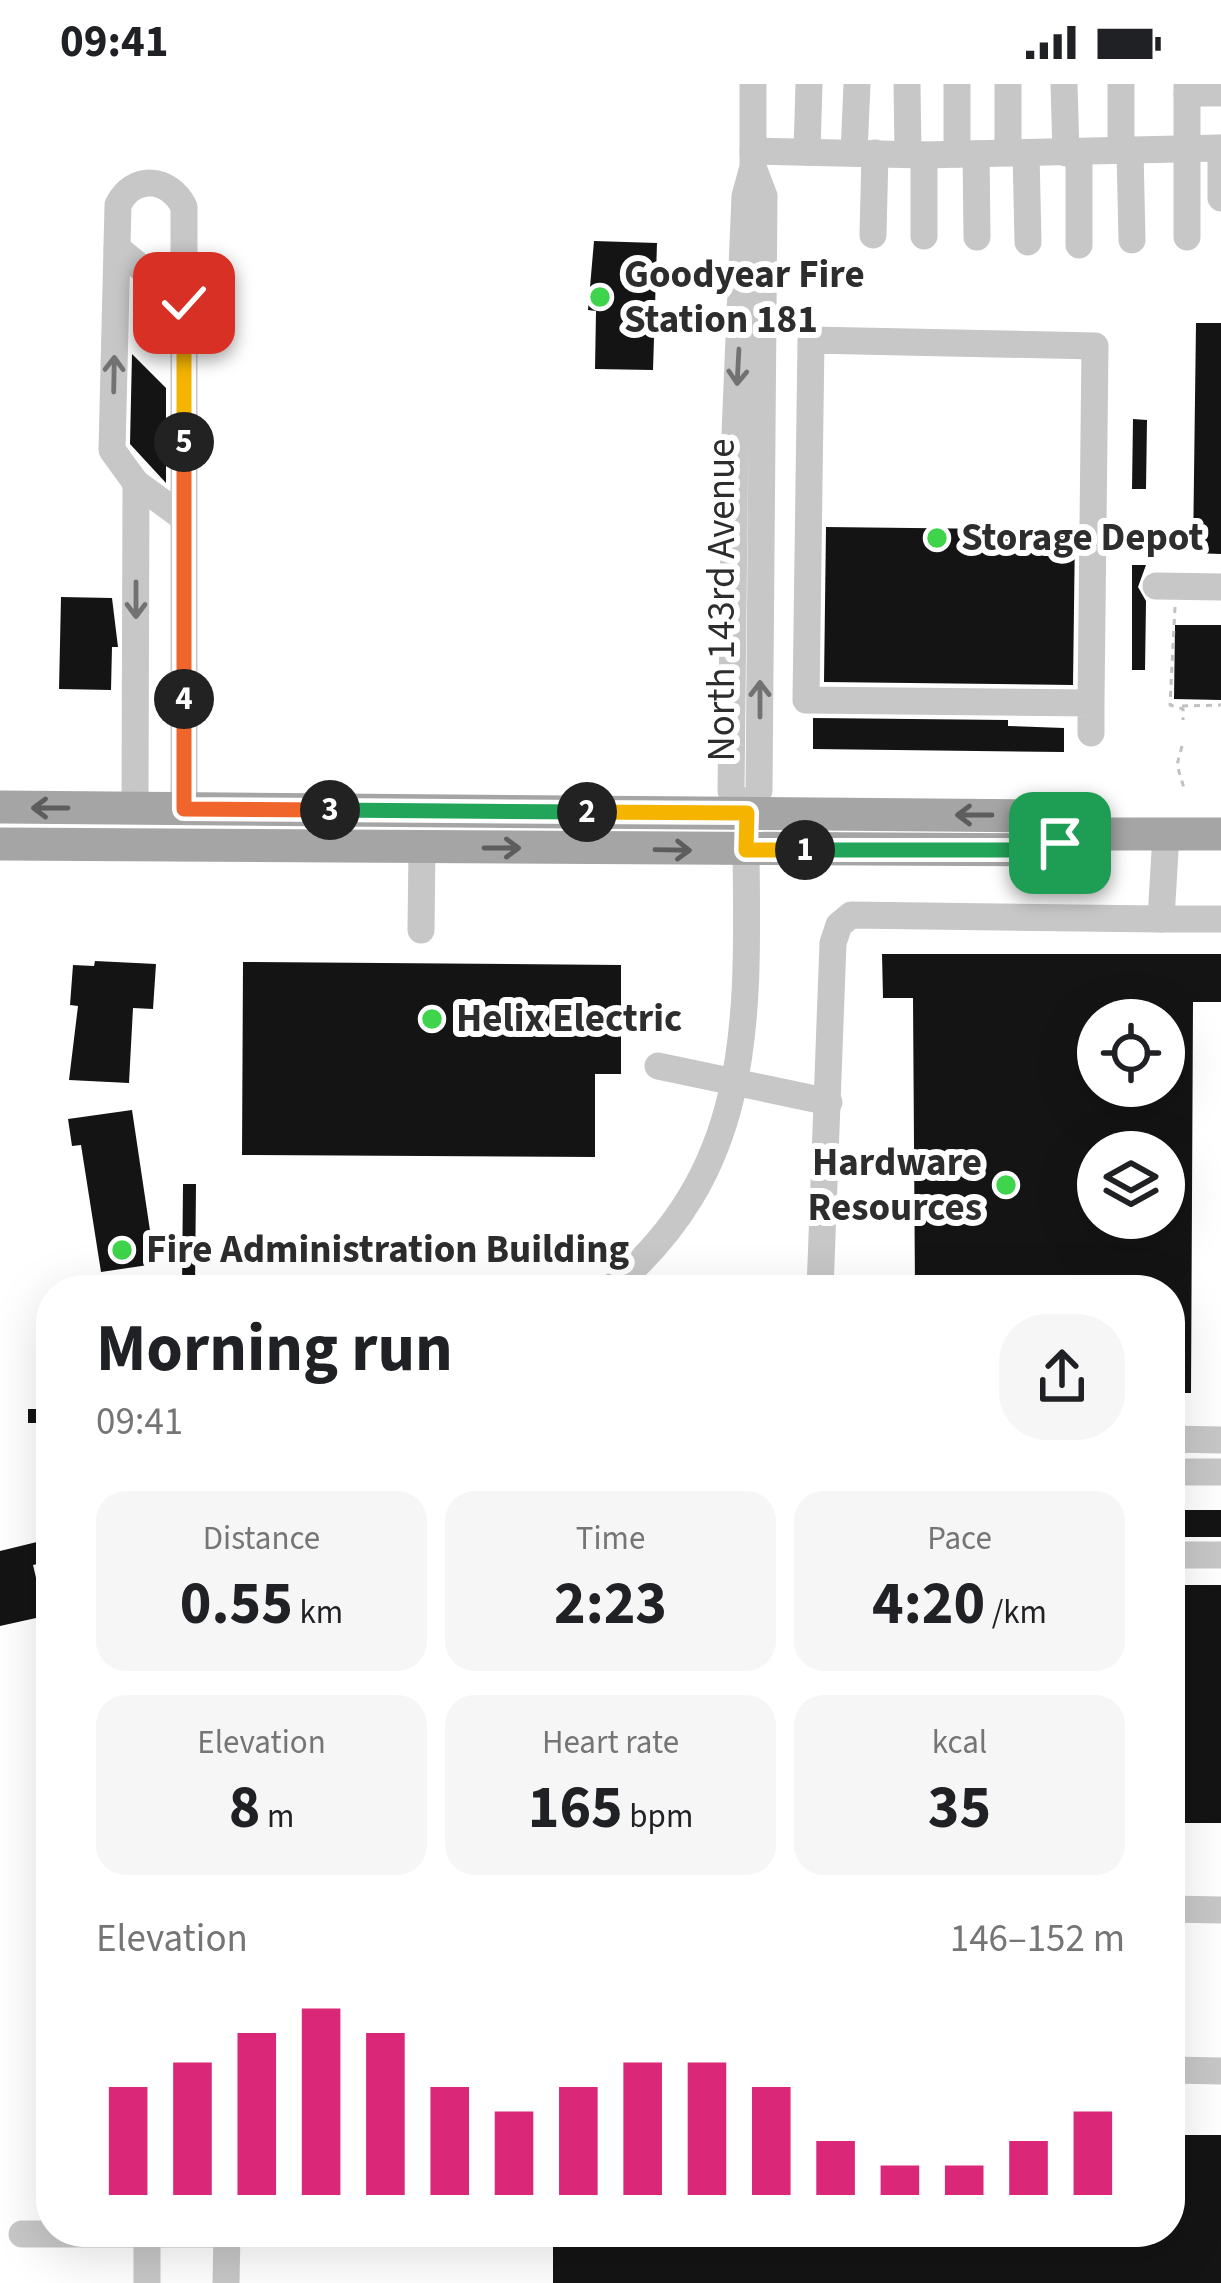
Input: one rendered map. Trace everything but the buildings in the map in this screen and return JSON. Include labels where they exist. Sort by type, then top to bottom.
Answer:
[{"type":"main road","points":[[0,807],[1040,816],[1079,834],[1221,834]]},
{"type":"main road","points":[[77,845],[114,828],[164,828],[184,809]]},
{"type":"main road","points":[[746,850],[747,813]]},
{"type":"main road","points":[[0,844],[1045,850],[1079,834]]},
{"type":"street","name":"North 143rd Avenue","points":[[747,813],[759,791],[764,196],[753,159],[753,84]]},
{"type":"street","points":[[807,152],[808,84]]},
{"type":"street","points":[[857,84],[874,235]]},
{"type":"street","points":[[907,84],[924,236]]},
{"type":"street","points":[[957,84],[976,237]]},
{"type":"street","points":[[1008,84],[1028,242]]},
{"type":"street","points":[[1064,84],[1079,245]]},
{"type":"street","points":[[1120,84],[1132,240]]},
{"type":"street","points":[[1187,237],[1187,88],[1221,93]]},
{"type":"street","points":[[753,159],[807,152],[1220,148],[1221,198]]},
{"type":"street","points":[[184,518],[136,483],[112,450],[117,248],[123,195],[152,182],[178,194],[184,207],[184,303],[184,518],[184,809]]},
{"type":"street","points":[[117,248],[184,303]]},
{"type":"street","points":[[1090,733],[1091,703],[1095,346],[811,340],[806,700],[1091,703]]},
{"type":"street","points":[[135,808],[136,483]]},
{"type":"street","points":[[1156,586],[1221,587]]},
{"type":"street","points":[[1161,919],[1166,834]]},
{"type":"street","points":[[421,930],[422,848]]},
{"type":"street","points":[[625,1275],[688,1199],[727,1124],[748,988],[746,850]]},
{"type":"street","points":[[821,1275],[833,943],[839,925],[851,915],[1221,919]]},
{"type":"street","points":[[658,1066],[829,1102]]},
{"type":"street","points":[[1185,1439],[1221,1439]]},
{"type":"street","points":[[1185,1472],[1221,1472]]},
{"type":"street","points":[[1185,1555],[1221,1555]]},
{"type":"street","points":[[1185,1910],[1221,1910]]},
{"type":"street","points":[[1185,2070],[1221,2071]]},
{"type":"street","points":[[22,2234],[36,2234]]},
{"type":"street","points":[[147,2247],[147,2283]]},
{"type":"street","points":[[226,2283],[227,2247]]},
{"type":"path","points":[[1181,603],[1172,614],[1170,705],[1221,705]]},
{"type":"path","points":[[1180,706],[1183,720]]},
{"type":"path","points":[[1182,746],[1177,765],[1184,788]]},
{"type":"place","name":"Goodyear Fire Station 181","points":[[600,297]]},
{"type":"place","name":"Storage Depot","points":[[937,538]]},
{"type":"place","name":"Helix Electric","points":[[432,1019]]},
{"type":"place","name":"Hardware Resources","points":[[1006,1185]]},
{"type":"place","name":"Fire Administration Building","points":[[122,1250]]},
{"type":"route","points":[[184,303],[184,809],[747,813],[746,850],[1045,850],[1060,843]]}]
